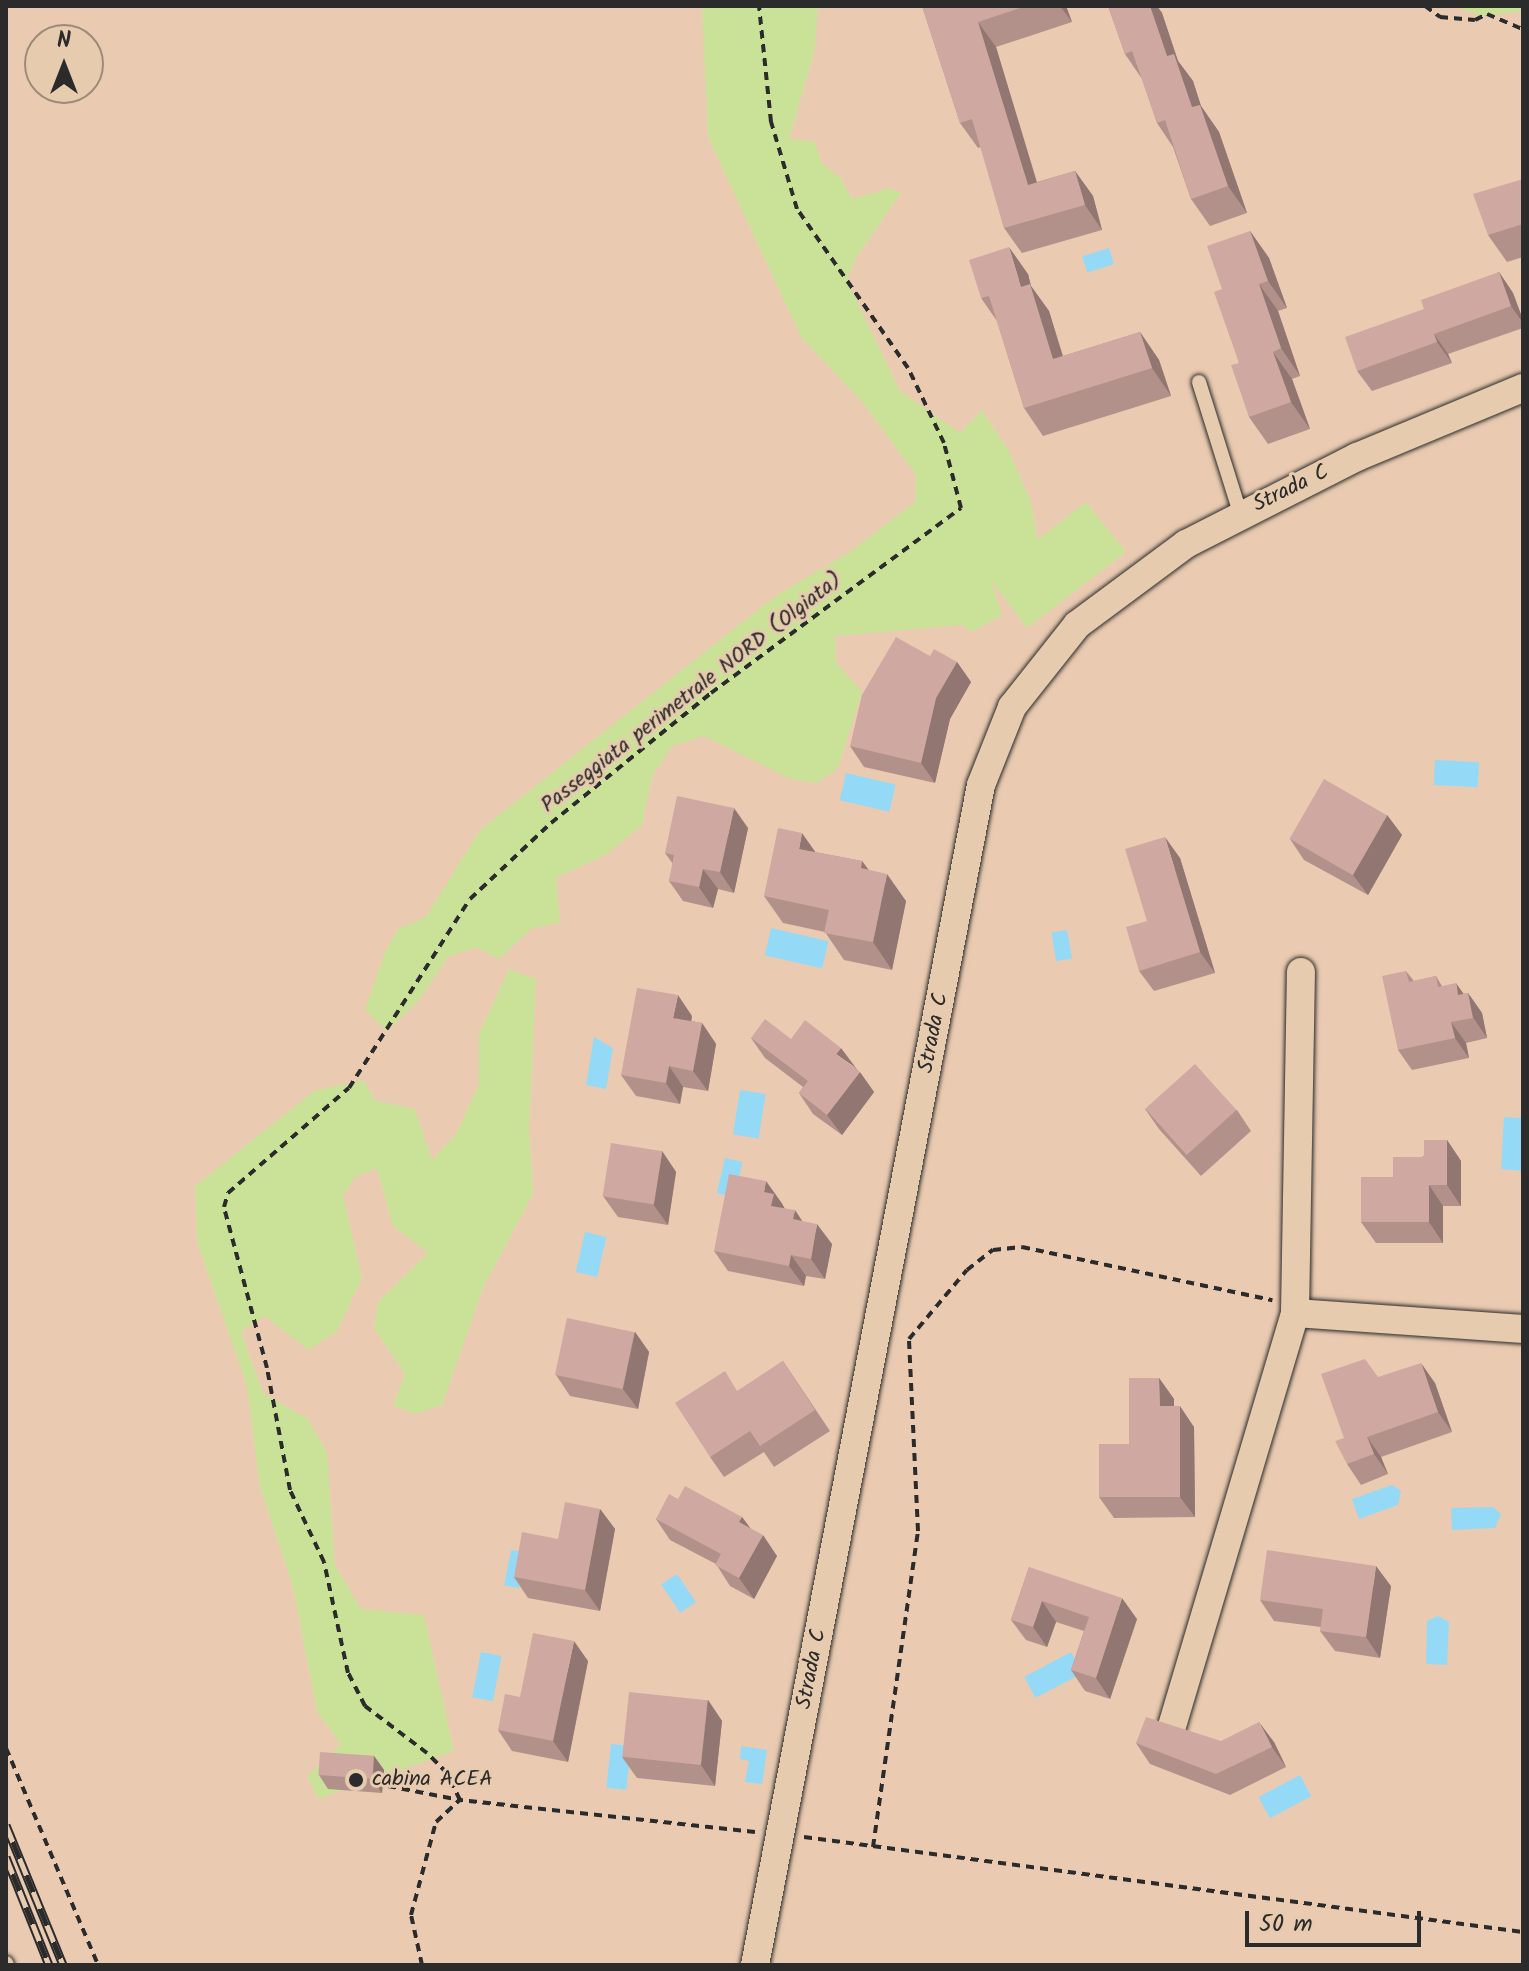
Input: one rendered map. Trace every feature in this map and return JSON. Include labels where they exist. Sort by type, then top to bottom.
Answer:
[{"type":"street","name":"Strada C","points":[[755,1965],[981,785],[994,746],[1030,677],[1077,625],[1148,569],[1240,513],[1434,423],[1523,388]]},
{"type":"street","points":[[1172,1726],[1295,1313],[1301,972]]},
{"type":"street","points":[[1295,1313],[1523,1329]]},
{"type":"lane","points":[[1199,382],[1240,513]]},
{"type":"path","name":"Passeggiata perimetrale NORD (Olgiata)","points":[[460,1800],[447,1773],[427,1753],[365,1706],[348,1673],[324,1562],[290,1490],[267,1368],[224,1207],[228,1193],[349,1088],[470,899],[551,823],[711,693],[961,508],[944,443],[908,368],[797,209],[771,122],[759,6]]},
{"type":"path","points":[[1425,6],[1440,17],[1475,20],[1487,14],[1523,29]]},
{"type":"path","points":[[873,1847],[918,1531],[909,1339],[967,1270],[993,1250],[1022,1247],[1272,1299],[1295,1313]]},
{"type":"path","points":[[6,1748],[98,1965]]},
{"type":"path","points":[[388,1786],[460,1800],[781,1834],[1523,1932]]},
{"type":"path","points":[[422,1965],[411,1915],[436,1822],[460,1800]]},
{"type":"green space","points":[[702,6],[818,6],[815,49],[789,139],[814,141],[822,163],[841,178],[852,199],[890,188],[901,193],[855,259],[847,281],[900,391],[960,433],[982,410],[1010,453],[1032,505],[1037,540],[1086,502],[1126,552],[1027,628],[991,580],[1002,615],[972,632],[962,625],[835,636],[836,662],[862,692],[838,768],[817,783],[791,779],[704,736],[672,746],[652,777],[642,825],[607,854],[556,878],[560,922],[531,929],[499,959],[476,947],[448,957],[419,1000],[387,1031],[365,1010],[385,952],[398,929],[426,917],[480,830],[774,597],[851,551],[915,502],[916,475],[863,403],[801,337],[708,137]]},
{"type":"green space","points":[[1452,6],[1523,6],[1523,11],[1482,16]]},
{"type":"green space","points":[[509,969],[536,979],[529,1129],[533,1194],[483,1288],[442,1405],[415,1414],[393,1406],[405,1374],[374,1328],[378,1302],[428,1253],[393,1226],[377,1168],[354,1178],[343,1196],[362,1278],[337,1331],[309,1350],[264,1316],[241,1332],[263,1393],[308,1419],[327,1452],[335,1565],[361,1609],[424,1615],[454,1751],[318,1799],[307,1776],[341,1744],[317,1712],[293,1587],[260,1487],[247,1386],[197,1242],[195,1186],[314,1091],[363,1080],[376,1101],[415,1109],[432,1160],[456,1134],[479,1085],[479,1034]]},
{"type":"water","points":[[1109,248],[1114,264],[1087,272],[1082,256]]},
{"type":"water","points":[[1435,760],[1479,762],[1478,787],[1434,785]]},
{"type":"water","points":[[846,773],[896,784],[889,812],[840,800]]},
{"type":"water","points":[[771,928],[828,941],[822,969],[765,955]]},
{"type":"water","points":[[1067,930],[1072,959],[1056,961],[1051,933]]},
{"type":"water","points":[[594,1037],[613,1048],[606,1089],[586,1085]]},
{"type":"water","points":[[740,1090],[766,1094],[759,1139],[733,1134]]},
{"type":"water","points":[[1504,1117],[1523,1118],[1523,1171],[1501,1169]]},
{"type":"water","points":[[725,1158],[743,1162],[734,1197],[717,1193]]},
{"type":"water","points":[[585,1232],[606,1237],[597,1277],[576,1272]]},
{"type":"water","points":[[1392,1485],[1401,1491],[1398,1505],[1359,1519],[1352,1499]]},
{"type":"water","points":[[1493,1507],[1501,1514],[1495,1528],[1452,1530],[1451,1508]]},
{"type":"water","points":[[511,1550],[526,1553],[519,1588],[504,1585]]},
{"type":"water","points":[[677,1574],[696,1602],[680,1613],[661,1585]]},
{"type":"water","points":[[1438,1616],[1449,1622],[1447,1665],[1426,1664],[1427,1621]]},
{"type":"water","points":[[481,1652],[502,1656],[493,1701],[472,1697]]},
{"type":"water","points":[[1071,1652],[1082,1673],[1035,1698],[1024,1677]]},
{"type":"water","points":[[611,1744],[631,1746],[626,1790],[606,1788]]},
{"type":"water","points":[[741,1746],[767,1750],[762,1784],[745,1782],[749,1761],[740,1759]]},
{"type":"water","points":[[1300,1775],[1311,1796],[1270,1818],[1259,1797]]},
{"type":"building","points":[[922,6],[1026,6],[978,22],[1028,185],[1075,171],[1085,205],[1004,228],[972,119],[960,123]]},
{"type":"building","points":[[1108,6],[1150,6],[1167,56],[1174,54],[1192,107],[1200,105],[1228,186],[1191,199],[1165,120],[1157,123],[1132,51],[1125,54]]},
{"type":"building","points":[[1523,179],[1523,224],[1488,235],[1473,194]]},
{"type":"building","points":[[1250,231],[1268,281],[1259,284],[1281,348],[1273,352],[1291,402],[1249,417],[1231,365],[1239,363],[1214,292],[1222,289],[1207,246]]},
{"type":"building","points":[[1009,247],[1021,287],[1030,284],[1053,359],[1140,332],[1152,368],[1024,408],[989,296],[981,298],[969,260]]},
{"type":"building","points":[[1499,272],[1511,306],[1434,334],[1437,342],[1357,371],[1345,337],[1424,309],[1421,300]]},
{"type":"building","points":[[896,637],[930,656],[934,649],[957,662],[936,698],[921,763],[850,746],[862,695]]},
{"type":"building","points":[[1324,779],[1387,816],[1353,875],[1290,839]]},
{"type":"building","points":[[677,796],[734,808],[720,872],[703,869],[699,887],[669,881],[674,855],[665,853]]},
{"type":"building","points":[[778,828],[802,833],[799,849],[862,861],[861,868],[887,874],[873,942],[824,933],[829,910],[764,896]]},
{"type":"building","points":[[1165,837],[1200,952],[1139,971],[1126,927],[1147,921],[1125,849]]},
{"type":"building","points":[[1406,971],[1409,982],[1436,976],[1438,987],[1456,983],[1458,995],[1468,993],[1473,1018],[1451,1022],[1455,1038],[1398,1050],[1382,976]]},
{"type":"building","points":[[637,988],[678,995],[673,1018],[702,1023],[693,1071],[669,1066],[666,1083],[621,1075]]},
{"type":"building","points":[[765,1019],[791,1039],[805,1020],[841,1048],[836,1054],[860,1072],[827,1115],[799,1093],[808,1081],[751,1038]]},
{"type":"building","points":[[1195,1064],[1236,1110],[1187,1155],[1145,1109]]},
{"type":"building","points":[[1424,1140],[1447,1140],[1447,1185],[1429,1185],[1429,1222],[1361,1222],[1361,1177],[1393,1177],[1393,1157],[1424,1157]]},
{"type":"building","points":[[611,1143],[662,1151],[654,1204],[603,1196]]},
{"type":"building","points":[[729,1174],[766,1181],[764,1192],[774,1194],[771,1206],[795,1210],[793,1219],[817,1224],[811,1259],[791,1255],[789,1266],[714,1251]]},
{"type":"building","points":[[567,1318],[634,1332],[622,1389],[555,1375]]},
{"type":"building","points":[[1365,1359],[1378,1377],[1421,1363],[1438,1412],[1367,1437],[1374,1454],[1347,1464],[1335,1441],[1344,1438],[1321,1374]]},
{"type":"building","points":[[783,1361],[815,1410],[760,1446],[750,1431],[710,1457],[675,1403],[725,1371],[737,1391]]},
{"type":"building","points":[[1129,1378],[1159,1378],[1160,1406],[1180,1406],[1180,1497],[1099,1497],[1099,1444],[1129,1444]]},
{"type":"building","points":[[685,1486],[742,1517],[739,1522],[763,1535],[739,1578],[715,1565],[721,1554],[656,1519],[669,1494],[678,1499]]},
{"type":"building","points":[[565,1502],[600,1509],[585,1590],[514,1577],[522,1532],[558,1539]]},
{"type":"building","points":[[1267,1550],[1376,1566],[1366,1637],[1320,1631],[1323,1609],[1260,1600]]},
{"type":"building","points":[[1029,1567],[1122,1598],[1096,1678],[1071,1670],[1089,1617],[1042,1601],[1033,1627],[1011,1620]]},
{"type":"building","points":[[533,1633],[574,1641],[553,1741],[498,1730],[505,1694],[520,1697]]},
{"type":"building","points":[[629,1692],[708,1700],[701,1765],[622,1757]]},
{"type":"building","points":[[1146,1717],[1221,1741],[1259,1722],[1272,1747],[1216,1774],[1136,1743]]},
{"type":"building","points":[[320,1752],[374,1756],[372,1779],[318,1775]]},
{"type":"railway","points":[[6,1825],[63,1965]]},
{"type":"railway","points":[[6,1857],[49,1965]]},
{"type":"place","name":"cabina ACEA","points":[[356,1780]]}]
